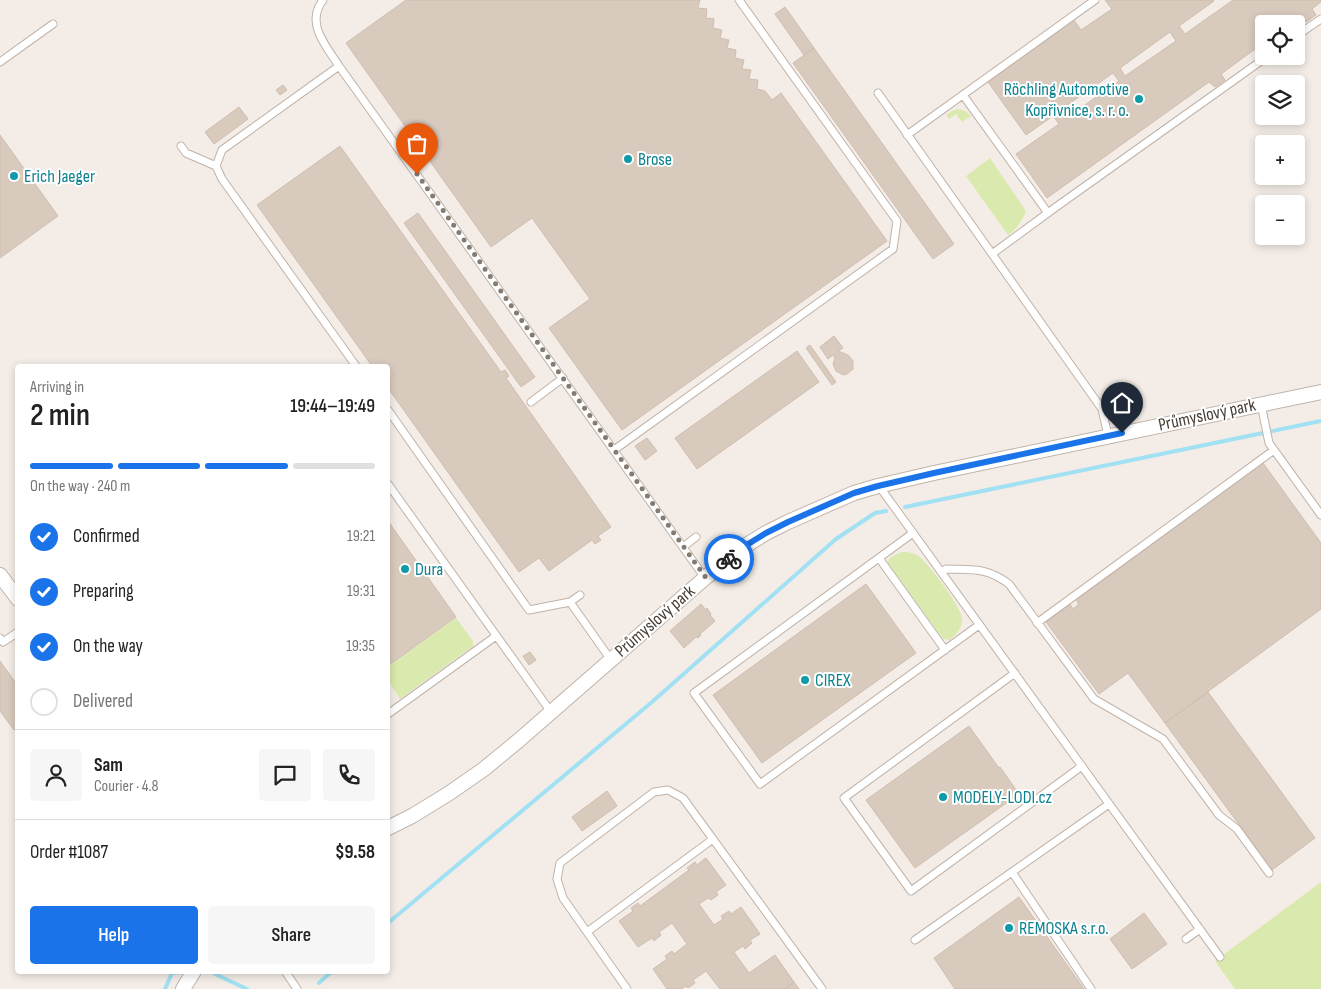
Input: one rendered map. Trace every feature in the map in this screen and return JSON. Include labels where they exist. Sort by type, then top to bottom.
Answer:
[{"type":"street","name":"Průmyslový park","points":[[390,827],[448,794],[484,768],[706,578],[745,546],[766,533],[832,502],[878,486],[1305,395],[1318,387]]},
{"type":"street","points":[[0,575],[15,595]]},
{"type":"street","points":[[183,989],[192,974]]},
{"type":"lane","points":[[323,0],[319,5],[316,15],[316,27],[321,39],[706,578]]},
{"type":"lane","points":[[614,450],[893,249],[897,221],[739,0]]},
{"type":"lane","points":[[907,135],[1095,0]]},
{"type":"lane","points":[[1305,30],[1321,18]]},
{"type":"lane","points":[[0,62],[53,24]]},
{"type":"lane","points":[[992,254],[1255,65]]},
{"type":"lane","points":[[216,166],[222,150],[339,66]]},
{"type":"lane","points":[[878,93],[1102,409],[1108,436]]},
{"type":"lane","points":[[963,95],[1048,213]]},
{"type":"lane","points":[[181,146],[186,153],[216,166],[222,179],[355,364]]},
{"type":"lane","points":[[531,402],[563,378]]},
{"type":"lane","points":[[1261,404],[1269,443],[1321,515]]},
{"type":"lane","points":[[390,413],[529,610],[570,602],[580,595]]},
{"type":"lane","points":[[1037,623],[1274,450]]},
{"type":"lane","points":[[878,486],[1220,957]]},
{"type":"lane","points":[[390,487],[551,712]]},
{"type":"lane","points":[[913,534],[694,693],[732,746],[760,784],[979,625]]},
{"type":"lane","points":[[683,547],[696,537]]},
{"type":"lane","points":[[879,558],[945,650]]},
{"type":"lane","points":[[941,572],[946,569],[984,571],[997,576],[1009,584],[1094,699],[1163,738],[1219,815],[1237,829],[1269,873]]},
{"type":"lane","points":[[570,602],[611,660]]},
{"type":"lane","points":[[0,638],[3,642],[15,634]]},
{"type":"lane","points":[[390,713],[496,636]]},
{"type":"lane","points":[[1014,674],[844,798],[911,891],[1082,766]]},
{"type":"lane","points":[[627,989],[563,898],[557,880],[560,863],[654,792],[668,790],[683,798],[822,989]]},
{"type":"lane","points":[[915,940],[1109,804]]},
{"type":"lane","points":[[587,932],[713,839]]},
{"type":"lane","points":[[1012,872],[1091,989]]},
{"type":"lane","points":[[1186,939],[1200,929]]},
{"type":"lane","points":[[287,974],[297,989]]},
{"type":"green space","points":[[958,109],[965,111],[971,116],[962,122],[956,114],[949,119],[947,117],[947,114]]},
{"type":"green space","points":[[990,158],[1026,211],[1019,224],[1008,235],[966,176]]},
{"type":"green space","points":[[902,552],[913,553],[922,559],[943,584],[956,604],[962,622],[958,631],[949,640],[943,639],[888,563],[892,556]]},
{"type":"green space","points":[[456,618],[473,641],[473,646],[400,699],[390,683],[390,666]]},
{"type":"green space","points":[[1321,882],[1321,989],[1235,989],[1215,961]]},
{"type":"building","name":"Brose","points":[[406,0],[700,0],[698,8],[707,9],[706,18],[714,19],[713,28],[722,30],[720,38],[729,40],[727,48],[736,50],[735,58],[744,60],[742,69],[751,70],[749,79],[758,80],[757,89],[765,91],[772,100],[781,93],[887,241],[622,430],[549,328],[590,299],[532,218],[491,247],[346,43]]},
{"type":"building","name":"Röchling Automotive Kopřivnice, s. r. o.","points":[[1105,0],[1213,0],[1179,26],[1185,34],[1233,0],[1321,0],[1312,9],[1316,15],[1306,22],[1305,15],[1255,15],[1255,49],[1221,74],[1225,80],[1215,87],[1209,82],[1047,198],[1016,154],[1059,124],[1053,116],[1026,135],[988,82],[1074,20],[1081,30],[1112,9]],"holes":[[[1170,32],[1176,41],[1125,76],[1120,68]],[[1113,73],[1119,81],[1065,119],[1059,111]]]},
{"type":"building","points":[[785,7],[814,48],[804,55],[775,14]]},
{"type":"building","points":[[814,48],[954,244],[933,259],[793,63]]},
{"type":"building","points":[[283,85],[287,90],[280,95],[276,90]]},
{"type":"building","points":[[239,107],[248,119],[214,144],[205,132]]},
{"type":"building","name":"Erich Jaeger","points":[[0,135],[58,216],[0,258]]},
{"type":"building","points":[[340,146],[501,372],[505,370],[509,376],[506,378],[611,527],[598,536],[601,540],[595,544],[592,540],[549,571],[539,558],[519,572],[390,391],[390,364],[371,364],[257,205]]},
{"type":"building","points":[[418,213],[535,377],[521,387],[404,223]]},
{"type":"building","points":[[834,336],[843,348],[838,351],[848,355],[853,361],[853,369],[847,374],[843,375],[836,371],[833,364],[835,358],[833,355],[828,359],[820,347]]},
{"type":"building","points":[[810,345],[836,382],[832,385],[806,348]]},
{"type":"building","points":[[797,351],[819,382],[697,469],[675,438]]},
{"type":"building","points":[[647,438],[657,451],[645,460],[635,446]]},
{"type":"building","points":[[1263,463],[1321,543],[1321,609],[1165,723],[1128,673],[1099,694],[1046,622],[1070,604],[1073,609],[1079,604],[1076,600]]},
{"type":"building","name":"Dura","points":[[390,524],[456,617],[390,665]]},
{"type":"building","name":"CIREX","points":[[866,584],[916,653],[762,763],[713,695]]},
{"type":"building","points":[[701,604],[706,610],[707,608],[715,621],[698,638],[696,637],[684,648],[670,631]]},
{"type":"building","points":[[530,652],[536,660],[529,665],[523,656]]},
{"type":"building","points":[[0,661],[15,682],[15,729],[0,711]]},
{"type":"building","points":[[1208,692],[1315,838],[1272,870],[1165,723]]},
{"type":"building","name":"MODELY-LODI.cz","points":[[969,726],[1019,794],[915,868],[866,800]]},
{"type":"building","points":[[607,791],[617,806],[582,831],[572,817]]},
{"type":"building","points":[[706,858],[726,885],[716,892],[718,895],[711,900],[708,898],[699,904],[714,925],[723,919],[721,916],[729,911],[731,914],[741,907],[760,934],[750,940],[752,943],[745,949],[743,946],[734,952],[749,973],[775,955],[794,982],[784,989],[720,989],[706,971],[693,980],[695,983],[688,988],[686,986],[682,989],[667,989],[653,969],[667,959],[665,956],[672,951],[674,954],[687,944],[672,923],[659,932],[661,935],[654,941],[652,938],[638,947],[619,921],[633,911],[631,908],[638,903],[640,906],[689,870],[687,868],[695,862],[697,865]]},
{"type":"building","name":"REMOSKA s.r.o.","points":[[1019,897],[1084,989],[955,989],[934,958]]},
{"type":"building","points":[[1144,913],[1167,944],[1132,969],[1110,939]]},
{"type":"building","points":[[794,982],[799,989],[784,989]]},
{"type":"waterway","points":[[905,507],[1321,421]]},
{"type":"waterway","points":[[390,921],[652,702],[836,539],[875,513],[886,511]]},
{"type":"waterway","points":[[165,989],[172,974]]},
{"type":"waterway","points":[[215,974],[247,989]]},
{"type":"waterway","points":[[319,983],[329,974]]},
{"type":"way so far","points":[[417,174],[706,578],[729,559]]},
{"type":"place","name":"Röchling Automotive Kopřivnice, s. r. o.","points":[[1139,99]]},
{"type":"place","name":"Brose","points":[[628,159]]},
{"type":"place","name":"Erich Jaeger","points":[[14,176]]},
{"type":"place","name":"Dura","points":[[405,569]]},
{"type":"place","name":"CIREX","points":[[805,680]]},
{"type":"place","name":"MODELY-LODI.cz","points":[[943,797]]},
{"type":"place","name":"REMOSKA s.r.o.","points":[[1009,928]]},
{"type":"route","points":[[729,559],[766,533],[854,493],[934,473],[1122,433]]}]
